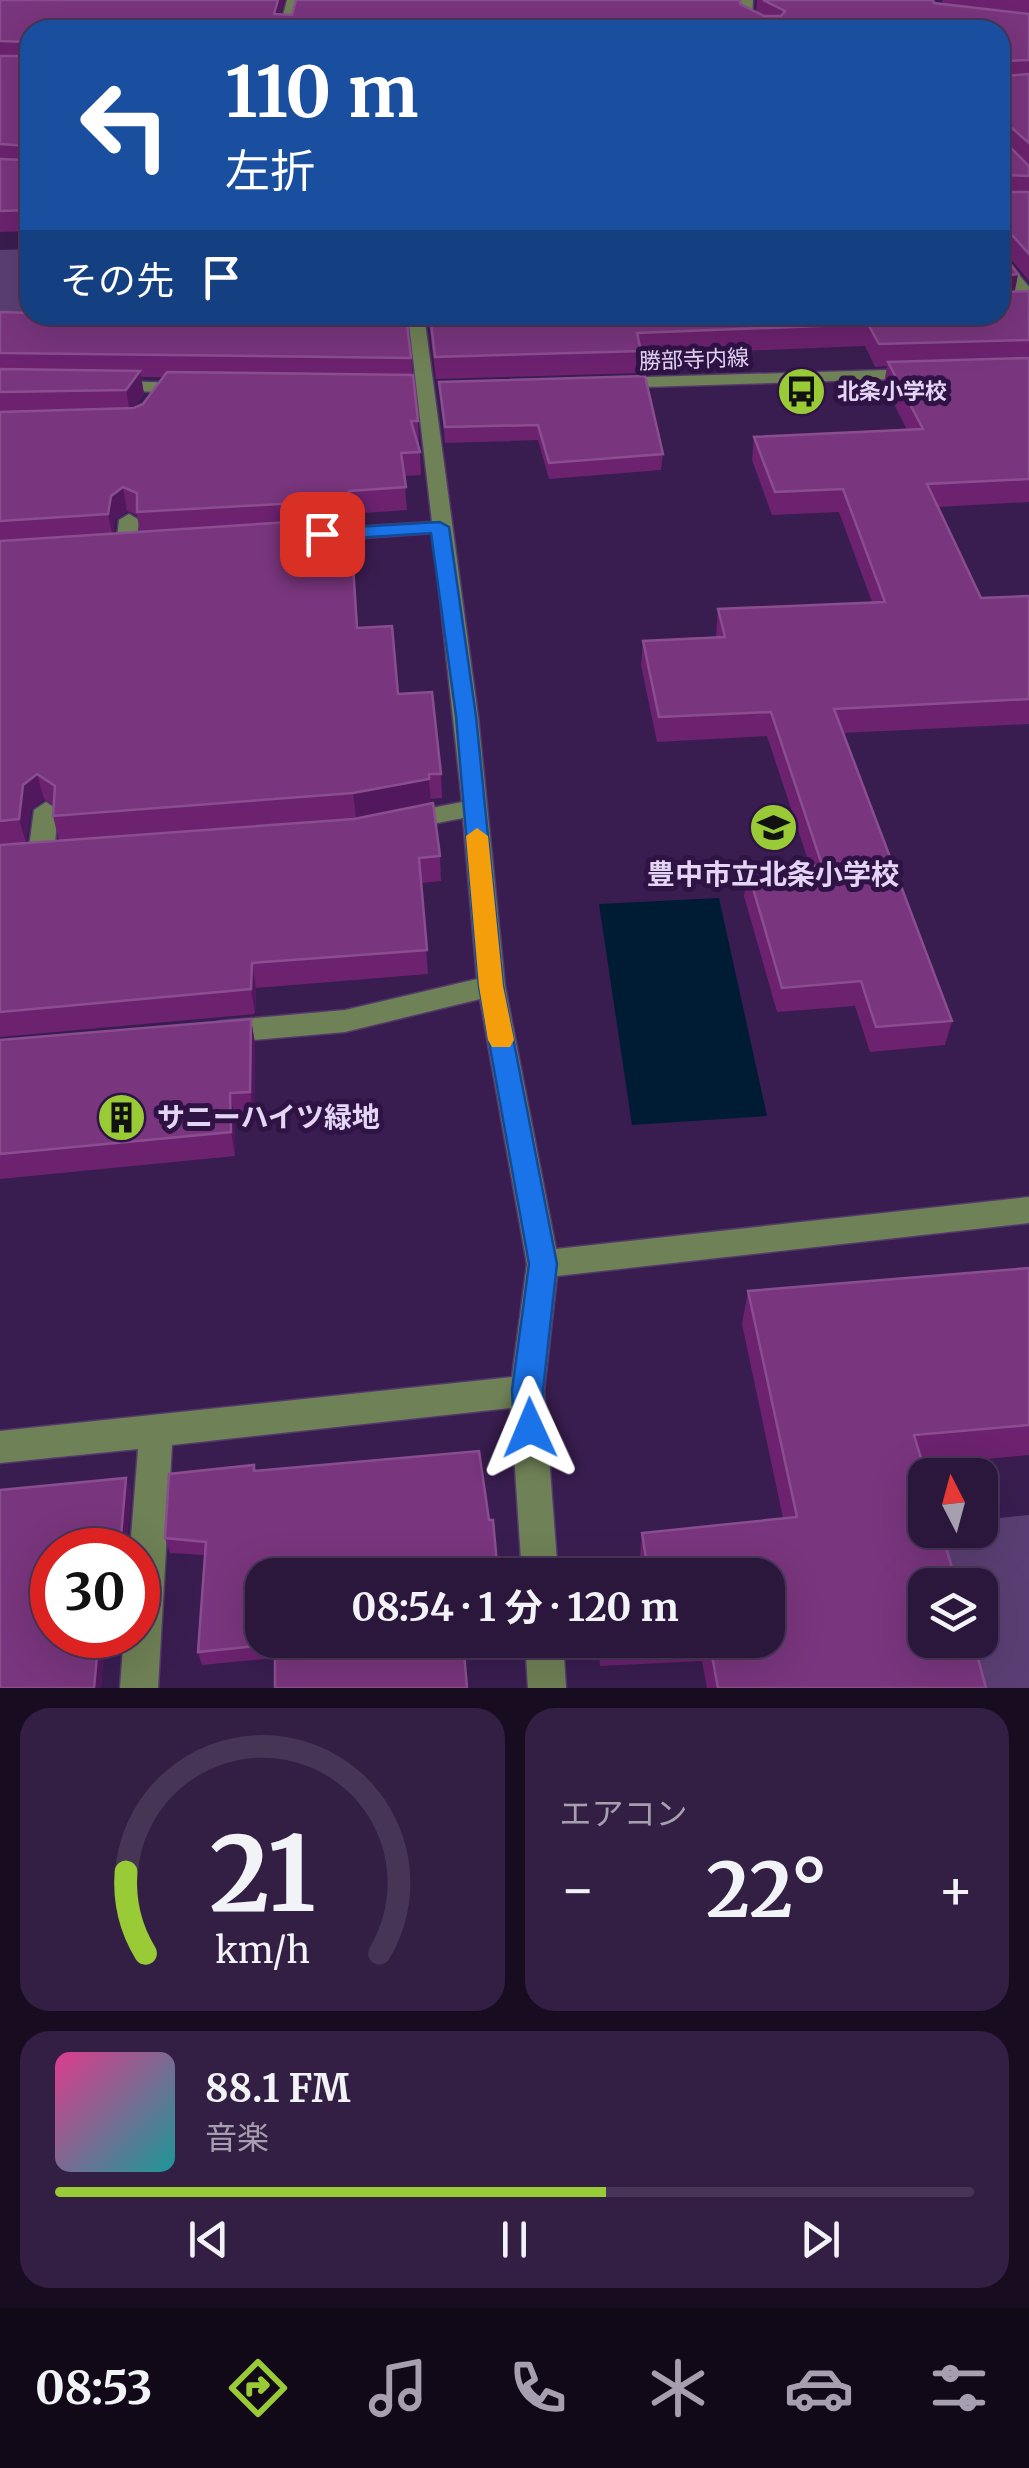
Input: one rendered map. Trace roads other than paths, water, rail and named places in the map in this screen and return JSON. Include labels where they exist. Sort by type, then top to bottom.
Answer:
[{"type":"street","points":[[1010,279],[1024,302]]},
{"type":"street","points":[[417,325],[466,716],[491,986],[543,1264],[528,1390],[539,1558]]},
{"type":"street","name":"勝部寺内線","points":[[596,384],[931,374]]},
{"type":"street","points":[[90,386],[157,396],[202,388]]},
{"type":"street","points":[[127,547],[129,520]]},
{"type":"street","points":[[302,536],[440,527]]},
{"type":"street","points":[[372,828],[474,808]]},
{"type":"street","points":[[14,857],[51,854],[46,810]]},
{"type":"street","points":[[192,1034],[345,1021],[491,986]]},
{"type":"street","points":[[543,1264],[1029,1210]]},
{"type":"street","points":[[0,1447],[528,1390]]},
{"type":"street","points":[[139,1688],[156,1430]]},
{"type":"street","points":[[545,1658],[547,1688]]},
{"type":"water","points":[[719,898],[767,1116],[632,1125],[599,904]]},
{"type":"place","name":"北条小学校","points":[[802,391]]},
{"type":"place","name":"豊中市立北条小学校","points":[[773,827]]},
{"type":"place","name":"サニーハイツ緑地","points":[[122,1117]]}]
